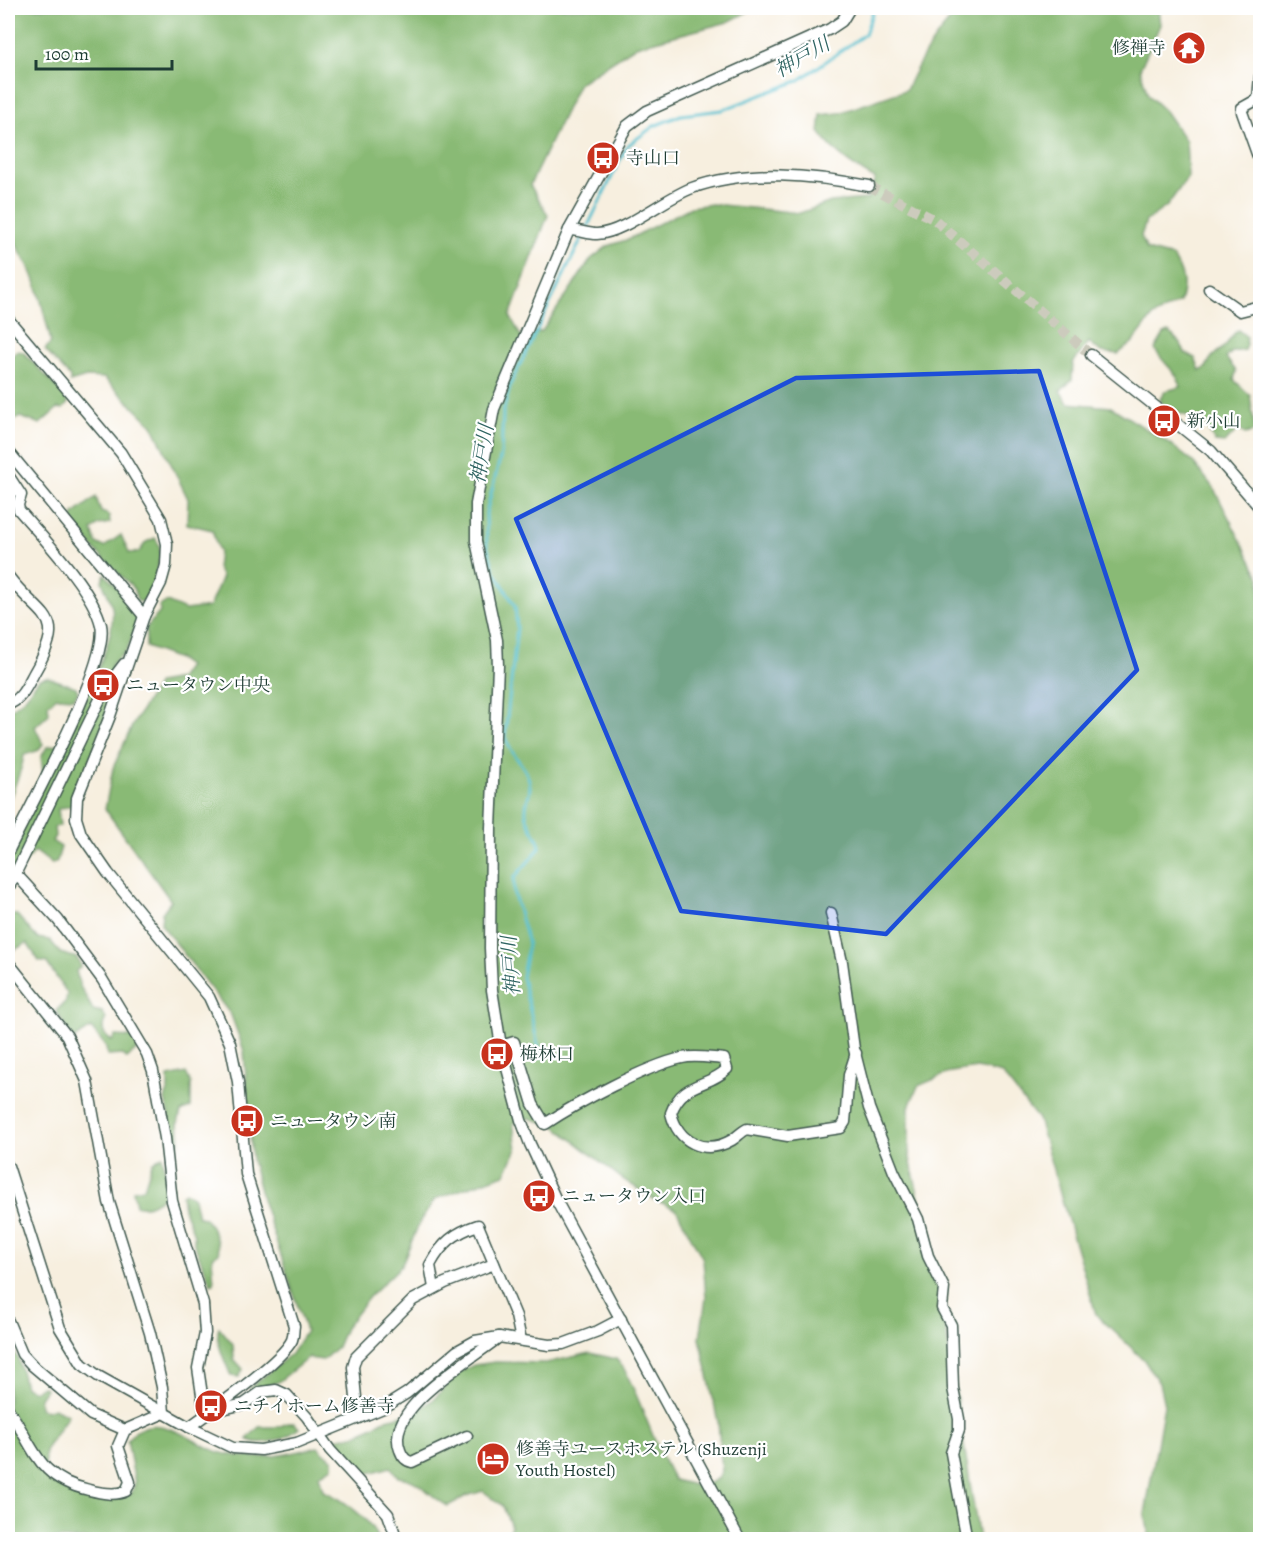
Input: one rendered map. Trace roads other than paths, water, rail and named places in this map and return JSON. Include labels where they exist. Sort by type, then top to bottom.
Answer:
[{"type":"street","points":[[740,1539],[556,1200],[520,1120],[501,1046],[492,990],[490,914],[498,649],[476,541],[476,504],[494,410],[569,230],[613,149],[635,118],[830,29],[842,21],[850,8]]},
{"type":"street","points":[[1260,76],[1258,99],[1242,108],[1242,112],[1260,163]]},
{"type":"street","points":[[569,230],[595,234],[617,229],[662,201],[714,183],[751,177],[813,176],[869,186]]},
{"type":"street","points":[[1209,289],[1240,311],[1260,306]]},
{"type":"street","points":[[8,319],[121,453],[161,519],[167,544],[166,565],[161,583],[144,616],[126,662],[121,685],[77,798],[77,827],[108,873],[209,997],[227,1036],[236,1062],[246,1174],[294,1326],[293,1336],[285,1350],[189,1427]]},
{"type":"street","points":[[1091,354],[1211,451],[1260,508]]},
{"type":"street","points":[[8,451],[144,616]]},
{"type":"street","points":[[8,475],[21,495],[18,504],[20,510],[73,576],[95,609],[103,639],[99,659],[86,690],[8,852]]},
{"type":"street","points":[[8,576],[50,622],[52,631],[44,657],[29,683],[16,700],[8,704]]},
{"type":"street","points":[[8,889],[105,689],[126,662]]},
{"type":"street","points":[[15,873],[58,920],[102,979],[147,1054],[160,1100],[172,1201],[203,1304],[205,1333],[198,1368],[209,1413]]},
{"type":"street","points":[[831,913],[842,962],[856,1053],[869,1108],[882,1143],[918,1219],[928,1256],[944,1288],[942,1308],[951,1325],[953,1388],[959,1419],[959,1430],[951,1453],[967,1539]]},
{"type":"street","points":[[8,962],[67,1036],[87,1081],[109,1202],[142,1301],[162,1387],[164,1413]]},
{"type":"street","points":[[501,1046],[514,1042],[533,1104],[545,1124],[608,1089],[669,1062],[691,1057],[724,1059],[727,1069],[720,1076],[689,1087],[674,1103],[671,1113],[679,1133],[689,1143],[700,1147],[715,1147],[733,1140],[747,1129],[789,1136],[841,1128],[845,1122],[849,1075],[856,1053]]},
{"type":"street","points":[[8,1166],[51,1302],[71,1348],[82,1364],[98,1376],[218,1443],[249,1450],[297,1443],[396,1401],[457,1351],[475,1341],[499,1337],[562,1344],[598,1332],[621,1319]]},
{"type":"street","points":[[434,1288],[430,1265],[449,1238],[478,1225],[516,1316],[521,1340]]},
{"type":"street","points":[[358,1418],[353,1362],[403,1309],[434,1288],[494,1263]]},
{"type":"street","points":[[8,1321],[22,1354],[33,1366],[91,1415],[125,1430]]},
{"type":"street","points":[[467,1436],[412,1462],[404,1457],[398,1443],[400,1425],[412,1407],[462,1363],[482,1352],[499,1337]]},
{"type":"street","points":[[209,1413],[234,1408],[261,1392],[276,1390],[296,1403],[320,1435],[388,1514],[397,1539]]},
{"type":"street","points":[[8,1408],[41,1465],[68,1485],[117,1494],[129,1486],[129,1476],[118,1446],[125,1430],[164,1413]]},
{"type":"waterway","name":"神戸川","points":[[541,1057],[522,977],[528,944],[514,894],[514,878],[540,848],[526,814],[530,782],[505,736],[517,628],[515,606],[494,570],[487,546],[486,513],[501,455],[503,413],[511,383],[627,146],[654,126],[681,115],[722,110],[798,81],[865,34],[874,8]]},
{"type":"tunnel","points":[[869,186],[935,220],[1091,355]]},
{"type":"place","name":"修禅寺","points":[[1189,48]]},
{"type":"place","name":"寺山口","points":[[603,158]]},
{"type":"place","name":"新小山","points":[[1164,421]]},
{"type":"place","name":"ニュータウン中央","points":[[103,685]]},
{"type":"place","name":"梅林口","points":[[497,1054]]},
{"type":"place","name":"ニュータウン南","points":[[247,1121]]},
{"type":"place","name":"ニュータウン入口","points":[[539,1196]]},
{"type":"place","name":"ニチイホーム修善寺","points":[[211,1406]]},
{"type":"place","name":"修善寺ユースホステル (Shuzenji Youth Hostel)","points":[[493,1459]]}]
